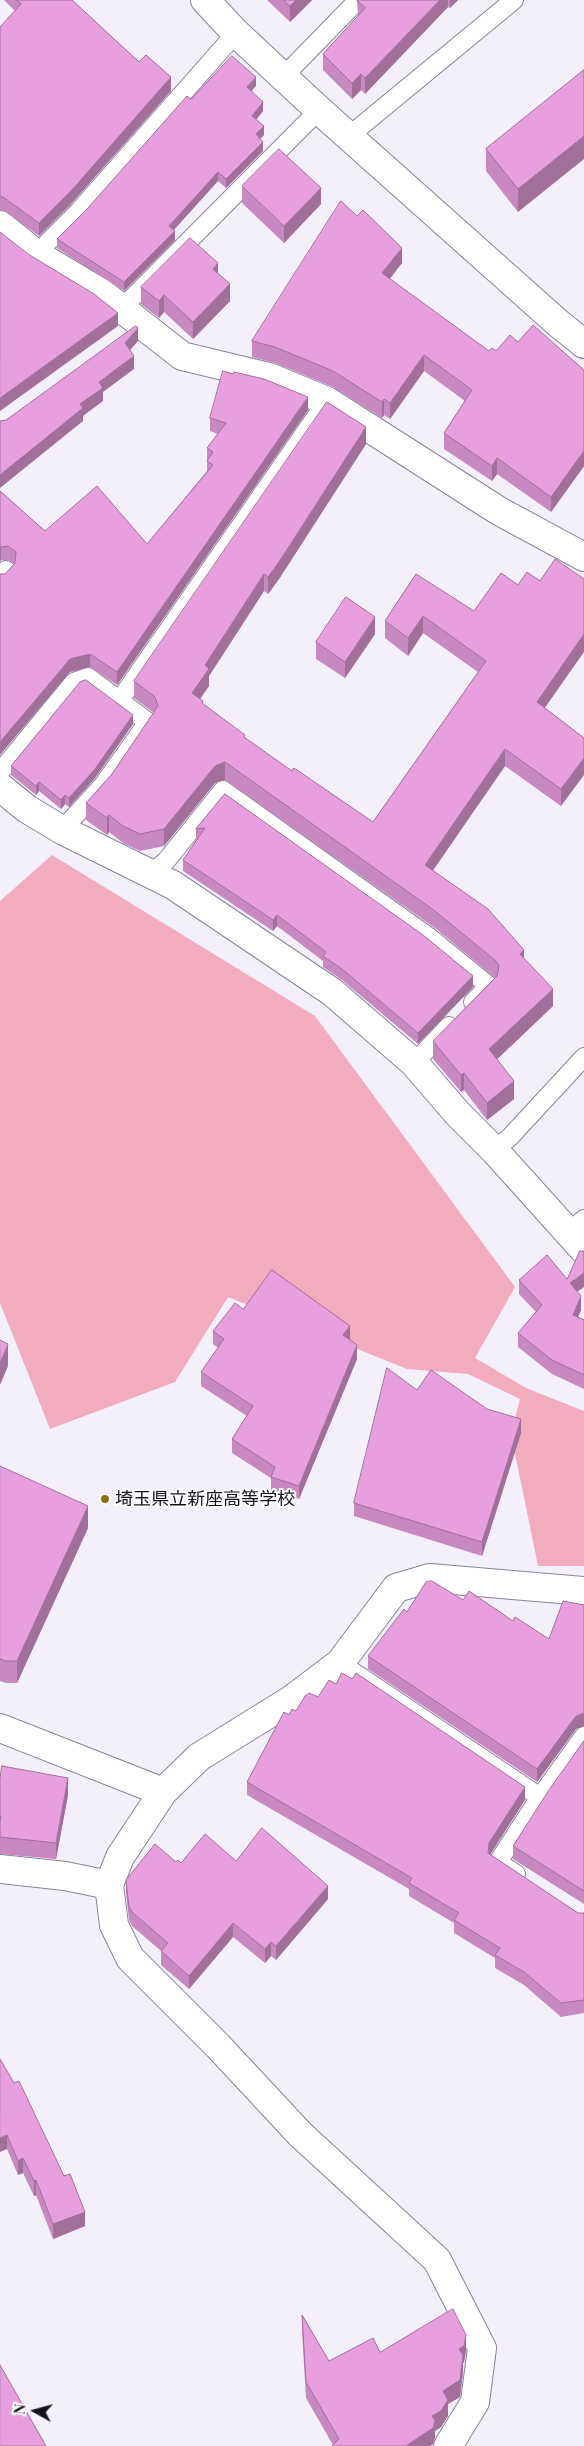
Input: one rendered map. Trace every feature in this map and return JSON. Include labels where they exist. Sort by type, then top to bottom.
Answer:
[{"type":"street","points":[[205,0],[236,33],[320,110],[550,316],[584,344]]},
{"type":"street","points":[[4,233],[103,294],[128,323],[182,356],[269,376],[326,400],[499,511],[584,557]]},
{"type":"street","points":[[0,787],[27,809],[62,830],[173,885],[332,992],[414,1062],[458,1114],[579,1233]]},
{"type":"street","points":[[448,2446],[475,2402],[482,2348],[437,2260],[300,2134],[218,2046],[130,1958],[114,1925],[109,1885],[120,1857],[163,1792],[199,1757],[291,1700],[340,1663],[396,1588],[430,1578],[584,1591]]},
{"type":"street","points":[[0,1728],[163,1792]]},
{"type":"street","points":[[0,1869],[56,1875],[109,1885]]},
{"type":"lane","points":[[284,76],[358,0]]},
{"type":"lane","points":[[349,136],[514,0]]},
{"type":"lane","points":[[36,254],[79,211],[236,33]]},
{"type":"lane","points":[[128,323],[320,110]]},
{"type":"lane","points":[[119,701],[326,400]]},
{"type":"lane","points":[[0,772],[74,682],[88,677],[148,722],[103,785],[62,830]]},
{"type":"lane","points":[[150,874],[166,861],[224,790],[422,931],[489,986],[414,1062]]},
{"type":"lane","points":[[494,1150],[510,1137],[584,1056]]},
{"type":"lane","points":[[340,1663],[540,1797]]},
{"type":"lane","points":[[529,1882],[498,1862],[540,1797],[584,1736]]},
{"type":"shaded area","points":[[52,855],[315,1016],[515,1287],[475,1358],[526,1388],[584,1411],[584,1566],[538,1566],[511,1434],[520,1399],[468,1374],[407,1369],[228,1297],[175,1382],[50,1429],[0,1303],[0,901]]},
{"type":"building","points":[[17,0],[72,0],[139,62],[146,55],[171,77],[71,191],[39,223],[3,197],[0,197],[0,27],[21,4]]},
{"type":"building","points":[[284,0],[296,0],[290,6]]},
{"type":"building","points":[[357,0],[440,0],[365,78],[361,74],[352,83],[323,54],[365,8]]},
{"type":"building","points":[[232,56],[256,77],[247,87],[263,102],[252,116],[264,126],[256,134],[263,142],[226,179],[218,172],[169,226],[175,231],[124,282],[57,239],[87,209],[187,96],[191,99]]},
{"type":"building","points":[[584,70],[584,136],[518,189],[486,149]]},
{"type":"building","points":[[279,149],[321,188],[284,226],[242,186]]},
{"type":"building","points":[[341,201],[357,216],[363,210],[402,248],[382,273],[489,351],[492,348],[496,351],[510,335],[518,342],[533,325],[584,370],[584,451],[551,497],[497,458],[492,466],[444,433],[472,390],[424,355],[390,403],[384,399],[382,402],[333,371],[275,347],[252,341]]},
{"type":"building","points":[[0,232],[28,254],[94,294],[118,313],[0,398]]},
{"type":"building","points":[[190,238],[218,263],[213,269],[230,284],[193,322],[164,295],[159,301],[141,287]]},
{"type":"building","points":[[136,326],[138,328],[125,343],[134,356],[99,382],[103,388],[80,404],[83,408],[0,475],[0,421],[6,420]]},
{"type":"building","points":[[223,371],[264,379],[308,397],[117,672],[90,654],[70,659],[0,742],[0,574],[5,574],[15,563],[16,552],[8,546],[1,547],[0,549],[0,491],[45,531],[97,486],[147,544],[213,465],[207,461],[213,452],[207,448],[226,423],[210,418]]},
{"type":"building","points":[[327,402],[366,427],[279,562],[268,577],[264,574],[205,665],[209,669],[192,693],[203,701],[202,703],[245,735],[244,737],[292,771],[294,768],[373,822],[486,661],[423,616],[408,638],[385,621],[416,574],[474,611],[501,573],[518,585],[527,572],[540,581],[555,559],[584,579],[584,634],[537,702],[584,738],[584,758],[561,789],[505,749],[425,865],[488,909],[524,950],[520,954],[553,989],[489,1049],[514,1081],[487,1103],[464,1073],[461,1075],[433,1041],[497,976],[499,966],[496,961],[435,911],[225,762],[215,766],[164,829],[140,834],[123,826],[109,815],[107,818],[86,803],[112,774],[158,706],[155,697],[134,681]]},
{"type":"building","points":[[346,597],[375,617],[345,662],[316,642]]},
{"type":"building","points":[[86,680],[133,715],[95,769],[69,798],[65,795],[61,800],[39,782],[36,786],[11,766],[80,682]]},
{"type":"building","points":[[225,794],[423,935],[473,976],[418,1033],[342,969],[323,956],[326,952],[277,915],[273,920],[183,860],[205,828],[196,829]]},
{"type":"building","points":[[580,1251],[584,1251],[584,1273],[570,1283],[581,1296],[573,1315],[584,1320],[584,1375],[552,1360],[518,1333],[542,1305],[519,1280],[547,1255],[567,1279]]},
{"type":"building","points":[[272,1270],[350,1326],[343,1335],[357,1345],[299,1486],[271,1477],[275,1467],[232,1439],[253,1406],[201,1372],[224,1339],[213,1331],[235,1303],[243,1309]]},
{"type":"building","points":[[0,1340],[8,1344],[0,1363]]},
{"type":"building","points":[[387,1368],[417,1390],[431,1370],[487,1409],[521,1419],[482,1542],[354,1503]]},
{"type":"building","points":[[0,1466],[88,1506],[17,1661],[0,1659]]},
{"type":"building","points":[[432,1581],[463,1600],[469,1591],[513,1621],[515,1617],[549,1639],[563,1601],[584,1605],[584,1713],[576,1716],[537,1769],[368,1656],[404,1609],[407,1612],[426,1582]]},
{"type":"building","points":[[342,1673],[352,1679],[356,1673],[525,1787],[489,1843],[488,1853],[578,1913],[584,1913],[584,2000],[561,2003],[524,1972],[495,1955],[500,1948],[454,1920],[459,1913],[409,1883],[412,1878],[247,1782],[284,1712],[289,1715],[292,1709],[296,1711],[309,1693],[318,1697],[329,1680],[336,1684]]},
{"type":"building","points":[[584,1741],[584,1891],[513,1846],[549,1790]]},
{"type":"building","points":[[2,1766],[68,1778],[56,1843],[0,1837],[0,1780]]},
{"type":"building","points":[[262,1828],[328,1886],[276,1946],[271,1942],[265,1949],[233,1923],[189,1976],[161,1951],[168,1943],[132,1912],[129,1907],[126,1880],[155,1844],[176,1862],[178,1860],[181,1863],[205,1834],[236,1861]]},
{"type":"building","points":[[0,2059],[14,2083],[19,2081],[64,2176],[70,2174],[85,2212],[53,2224],[36,2180],[34,2181],[23,2158],[18,2161],[7,2135],[0,2138]]},
{"type":"building","points":[[453,2309],[466,2335],[464,2346],[459,2349],[463,2355],[460,2380],[443,2391],[448,2400],[441,2411],[432,2416],[435,2421],[433,2428],[406,2446],[332,2446],[339,2439],[306,2382],[302,2315],[329,2361],[373,2338],[380,2352]]},
{"type":"building","points":[[0,2365],[46,2446],[0,2446]]},
{"type":"place","name":"埼玉県立新座高等学校","points":[[105,1499]]}]
